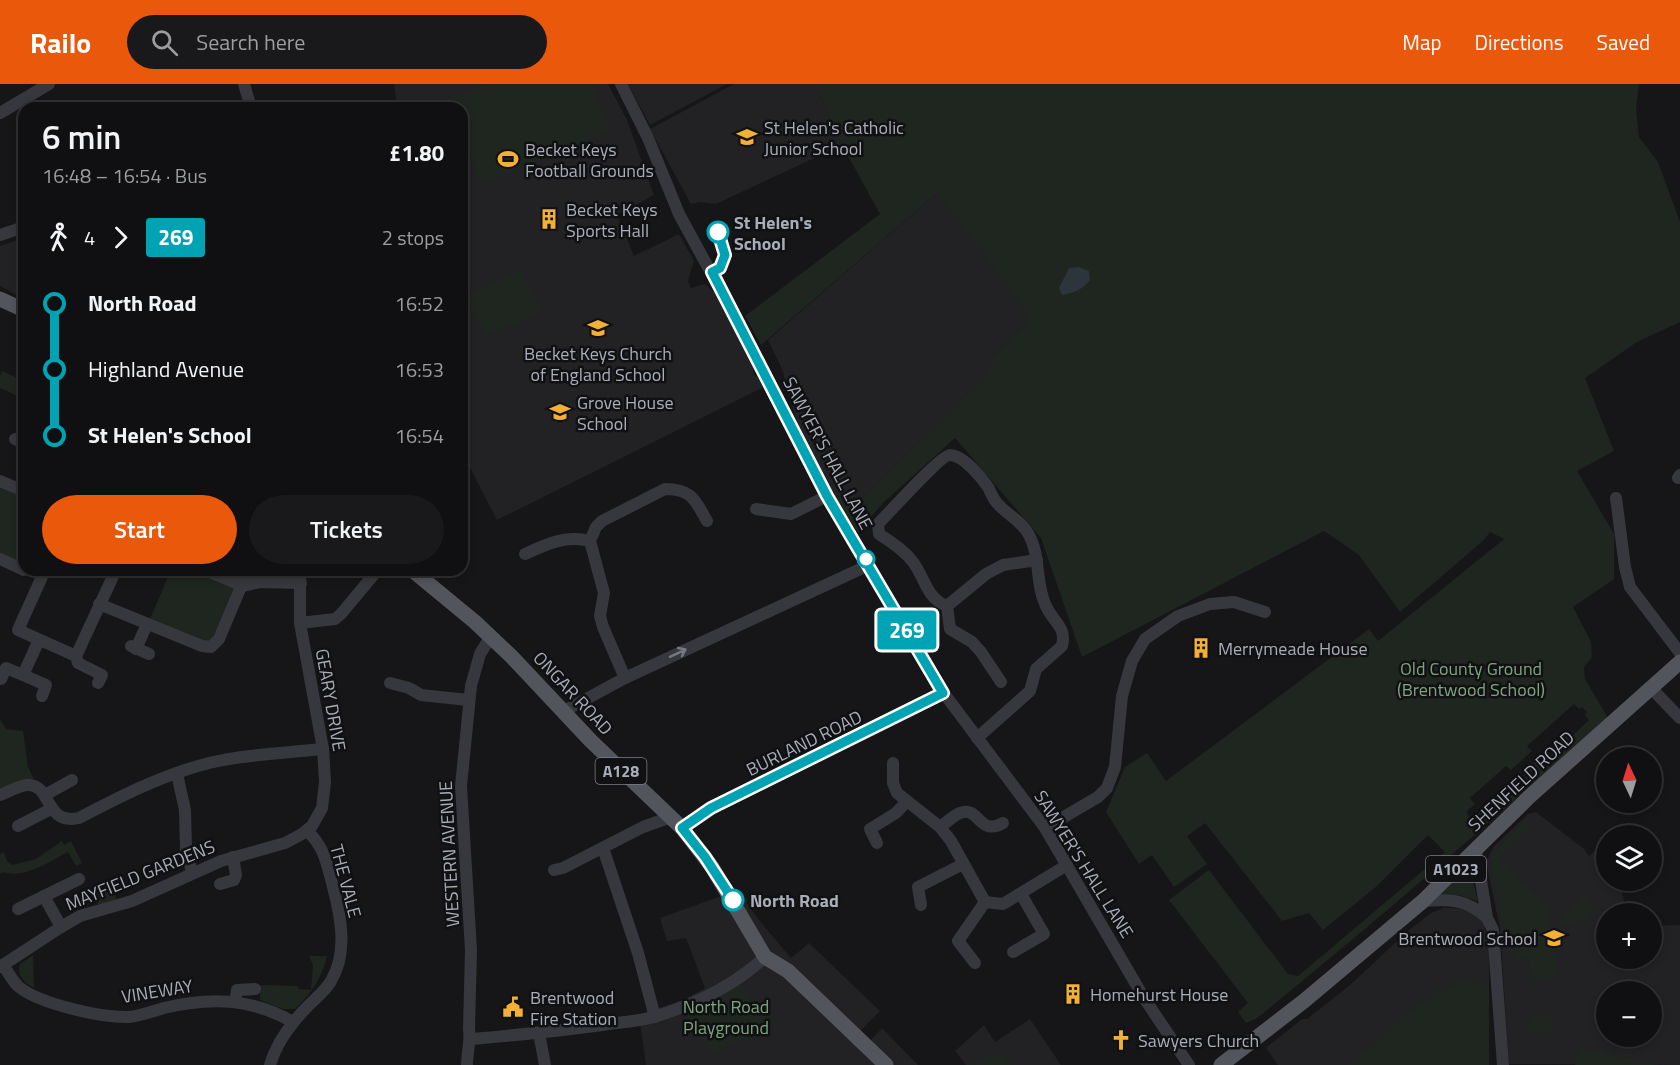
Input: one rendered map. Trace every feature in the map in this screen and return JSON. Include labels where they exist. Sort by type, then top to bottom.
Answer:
[{"type":"main road","points":[[0,299],[18,307]]},
{"type":"main road","name":"ONGAR ROAD","points":[[419,576],[491,636],[621,771],[676,823],[712,867],[765,957],[788,971],[886,1065]]},
{"type":"main road","name":"SHENFIELD ROAD","points":[[1221,1065],[1304,1001],[1424,901],[1529,797],[1680,662]]},
{"type":"street","points":[[19,102],[49,84]]},
{"type":"street","points":[[244,84],[249,102]]},
{"type":"street","name":"SAWYER'S HALL LANE","points":[[621,84],[648,138],[679,214],[750,344],[827,496],[943,693],[1045,828],[1144,998],[1190,1065]]},
{"type":"street","points":[[0,113],[18,102]]},
{"type":"street","points":[[0,235],[18,229]]},
{"type":"street","points":[[947,606],[938,603],[929,593],[912,561],[900,548],[879,534],[878,524],[934,466],[948,455],[952,455],[968,464],[987,486],[995,502],[1029,533],[1037,560],[1041,592],[1046,606],[1063,630],[1064,640],[1062,646],[1036,669],[1030,692],[977,738]]},
{"type":"street","points":[[0,481],[18,488]]},
{"type":"street","points":[[625,678],[600,616],[604,593],[590,541],[596,527],[602,521],[665,489],[676,489],[690,494],[707,521]]},
{"type":"street","points":[[756,509],[791,514],[827,496]]},
{"type":"street","points":[[1616,498],[1625,567],[1630,587],[1680,653]]},
{"type":"street","points":[[525,554],[568,538],[590,541]]},
{"type":"street","points":[[0,559],[18,567]]},
{"type":"street","points":[[947,606],[986,574],[1003,565],[1037,560]]},
{"type":"street","points":[[564,711],[625,678],[869,565]]},
{"type":"street","points":[[42,576],[18,630],[76,656]]},
{"type":"street","points":[[98,683],[102,675],[78,663],[76,656],[113,576]]},
{"type":"street","points":[[220,576],[243,586],[301,576]]},
{"type":"street","points":[[99,604],[211,647],[219,639],[246,576]]},
{"type":"street","name":"GEARY DRIVE","points":[[301,576],[300,623],[323,749],[325,797],[318,817],[307,831]]},
{"type":"street","points":[[300,623],[334,619],[341,614],[373,576]]},
{"type":"street","points":[[1045,828],[1098,797],[1107,788],[1115,766],[1122,696],[1132,661],[1145,639],[1178,616],[1210,604],[1234,602],[1265,612]]},
{"type":"street","points":[[947,606],[950,629],[972,642],[1001,682]]},
{"type":"street","points":[[147,624],[133,647],[149,654]]},
{"type":"street","name":"WESTERN AVENUE","points":[[467,1065],[467,1051],[471,1039],[469,1029],[471,938],[461,798],[468,700],[477,660],[491,636]]},
{"type":"street","points":[[23,675],[39,640]]},
{"type":"street","points":[[1,679],[6,668],[23,675],[46,685],[42,696]]},
{"type":"street","points":[[390,682],[409,688],[421,695],[468,700]]},
{"type":"street","points":[[1652,688],[1680,718]]},
{"type":"street","name":"BURLAND ROAD","points":[[554,870],[563,868],[643,827],[676,823],[711,808],[943,693]]},
{"type":"street","points":[[0,795],[25,785],[31,785],[45,795],[51,809],[64,819],[71,820],[96,814],[141,786],[191,768],[225,760],[323,749]]},
{"type":"street","points":[[893,763],[893,783],[897,793],[940,827],[951,841],[986,902]]},
{"type":"street","points":[[177,774],[185,810],[186,850],[192,873]]},
{"type":"street","points":[[45,795],[72,780]]},
{"type":"street","points":[[877,843],[870,829],[896,813],[907,801]]},
{"type":"street","points":[[18,826],[51,809]]},
{"type":"street","points":[[940,827],[961,813],[967,812],[974,814],[983,825],[990,827],[1003,823]]},
{"type":"street","name":"MAYFIELD GARDENS","points":[[1,966],[80,916],[147,895],[192,873],[233,857],[285,843],[307,831]]},
{"type":"street","name":"THE VALE","points":[[270,1065],[282,1036],[330,983],[338,964],[341,941],[340,919],[322,848],[307,831]]},
{"type":"street","points":[[603,848],[638,953],[655,1017]]},
{"type":"street","points":[[1476,849],[1487,918],[1493,930],[1503,1065]]},
{"type":"street","name":"MAYFIELD GARDENS","points":[[220,884],[234,880],[236,875],[233,857]]},
{"type":"street","points":[[921,905],[918,887],[963,864]]},
{"type":"street","points":[[986,902],[1003,904],[1067,865]]},
{"type":"street","name":"MAYFIELD GARDENS","points":[[18,909],[79,879]]},
{"type":"street","points":[[1013,952],[1044,934],[1021,894]]},
{"type":"street","name":"MAYFIELD GARDENS","points":[[44,896],[61,927]]},
{"type":"street","points":[[1424,901],[1459,901],[1475,907],[1487,918]]},
{"type":"street","points":[[975,963],[958,941],[986,902]]},
{"type":"street","points":[[471,1039],[539,1033],[655,1017],[691,1004],[719,990],[765,957]]},
{"type":"street","name":"VINEWAY","points":[[1,966],[17,986],[37,998],[80,1011],[129,1017],[189,1003],[235,1002],[264,1008],[293,1022]]},
{"type":"street","points":[[235,1002],[237,990],[255,989]]},
{"type":"street","points":[[539,1033],[545,1065]]},
{"type":"shaded area","name":"Becket Keys Church of England School","points":[[394,84],[608,84],[627,120],[654,195],[617,215],[634,256],[679,234],[694,261],[688,281],[691,288],[705,284],[715,293],[752,364],[754,375],[770,384],[497,520],[468,464],[468,102],[396,102]]},
{"type":"shaded area","points":[[628,84],[727,84],[650,125]]},
{"type":"shaded area","name":"St Helen's Catholic Junior School","points":[[734,84],[812,84],[820,95],[842,145],[716,204],[700,202],[691,204],[650,129]]},
{"type":"shaded area","points":[[946,185],[1047,317],[864,497],[861,499],[833,496],[798,425],[782,369],[768,340]]},
{"type":"shaded area","points":[[18,240],[18,296],[0,286],[0,246]]},
{"type":"shaded area","points":[[1079,267],[1089,271],[1090,280],[1078,290],[1062,295],[1059,288],[1069,268]]},
{"type":"shaded area","name":"Brentwood School","points":[[1536,812],[1584,849],[1589,856],[1596,850],[1596,891],[1622,891],[1624,903],[1596,903],[1596,969],[1662,969],[1662,926],[1680,925],[1680,1065],[1509,1064],[1500,928],[1486,862],[1494,846],[1528,814]]},
{"type":"shaded area","points":[[738,890],[758,919],[791,958],[809,943],[880,1011],[856,1035],[866,1045],[882,1028],[918,1065],[646,1065],[639,1015],[685,999],[705,988],[686,938],[667,941],[660,918]]},
{"type":"shaded area","name":"Brentwood School","points":[[1443,908],[1468,910],[1481,919],[1484,926],[1489,950],[1489,1065],[1278,1065],[1266,1048],[1350,985],[1408,931],[1431,913]]},
{"type":"shaded area","points":[[1030,1019],[1061,1065],[966,1065],[955,1051],[984,1025],[995,1042]]},
{"type":"green space","name":"Becket Keys Football Grounds","points":[[488,84],[592,84],[612,131],[481,184],[468,150],[468,102],[450,102],[449,100]]},
{"type":"green space","name":"Old County Ground (Brentwood School)","points":[[812,84],[1639,84],[1636,109],[1639,137],[1658,162],[1680,222],[1680,322],[1637,342],[1585,378],[1614,451],[1577,471],[1614,534],[1614,579],[1573,607],[1591,642],[1592,658],[1584,667],[1585,679],[1608,718],[1390,908],[1256,1019],[1246,1023],[1238,1012],[1248,1003],[1169,900],[1209,870],[1288,974],[1298,976],[1445,852],[1428,835],[1377,886],[1323,930],[1309,913],[1282,921],[1205,823],[1187,836],[1207,864],[1174,887],[1152,855],[1139,864],[1106,812],[1125,767],[1147,753],[1166,781],[1369,629],[1378,641],[1504,539],[1490,532],[1484,540],[1400,612],[1359,555],[1324,531],[1082,657],[1041,538],[955,438],[883,503],[858,532],[833,496],[861,499],[864,497],[991,371],[991,360],[1030,320],[1009,288],[937,193],[761,345],[745,316],[880,214],[842,145],[820,95]],"holes":[[[1574,704],[1579,709],[1582,707],[1587,712],[1585,715],[1589,720],[1572,736],[1568,731],[1562,736],[1570,746],[1561,754],[1552,745],[1550,747],[1554,753],[1543,762],[1539,758],[1525,770],[1529,775],[1522,781],[1517,776],[1514,779],[1519,784],[1485,815],[1481,811],[1471,819],[1466,812],[1475,804],[1470,798],[1506,766],[1511,770],[1532,751],[1527,746]]]},
{"type":"green space","points":[[522,270],[541,312],[485,337],[468,299],[468,294]]},
{"type":"green space","points":[[2,371],[18,378],[18,396],[0,388]]},
{"type":"green space","points":[[0,481],[18,489],[18,567],[0,559]]},
{"type":"green space","points":[[168,576],[211,576],[234,588],[216,636],[208,643],[150,619]]},
{"type":"green space","points":[[0,719],[6,729],[23,731],[28,767],[34,779],[0,793]]},
{"type":"green space","points":[[1524,821],[1530,827],[1499,860],[1549,908],[1558,978],[1531,981],[1528,958],[1516,959],[1514,940],[1500,935],[1504,931],[1490,857]]},
{"type":"green space","points":[[62,841],[64,845],[71,841],[82,863],[76,866],[68,852],[45,865],[28,871],[0,874],[0,854],[4,852],[7,861],[12,865],[36,859]]},
{"type":"green space","points":[[1468,863],[1478,901],[1459,895],[1438,894]]},
{"type":"green space","points":[[112,883],[116,899],[98,905],[92,892]]},
{"type":"green space","points":[[1586,895],[1589,897],[1594,912],[1588,913],[1584,922],[1561,925],[1561,920]]},
{"type":"green space","points":[[33,955],[34,988],[22,979],[19,972],[20,964]]},
{"type":"green space","points":[[309,956],[327,956],[315,985],[306,997],[295,1009],[283,1009],[260,1000],[260,985],[298,986],[298,989],[311,990],[313,965]]},
{"type":"green space","points":[[1463,977],[1489,986],[1489,1065],[1348,1065],[1439,987],[1444,992]]},
{"type":"green space","name":"North Road Playground","points":[[736,980],[773,1019],[774,1026],[749,1043],[741,1038],[715,1055],[696,1032],[689,1032],[686,1017],[691,1004]]},
{"type":"green space","points":[[1544,1014],[1553,1018],[1554,1028],[1542,1035],[1531,1033],[1527,1029],[1530,1020]]},
{"type":"green space","points":[[1579,1047],[1658,1065],[1575,1065]]},
{"type":"green space","points":[[989,1054],[1004,1056],[1011,1065],[973,1065]]},
{"type":"bus line","name":"269","points":[[718,232],[725,255],[720,268],[712,272],[827,496],[943,693],[711,808],[686,824],[682,828],[705,857],[733,900]]},
{"type":"place","name":"St Helen's Catholic Junior School","points":[[747,137]]},
{"type":"place","name":"Becket Keys Football Grounds","points":[[508,159]]},
{"type":"place","name":"Becket Keys Sports Hall","points":[[549,219]]},
{"type":"place","name":"St Helen's School","points":[[718,232]]},
{"type":"place","name":"Becket Keys Church of England School","points":[[598,328]]},
{"type":"place","name":"Grove House School","points":[[560,412]]},
{"type":"place","name":"Merrymeade House","points":[[1201,648]]},
{"type":"place","name":"North Road","points":[[733,900]]},
{"type":"place","name":"Brentwood School","points":[[1554,938]]},
{"type":"place","name":"Homehurst House","points":[[1073,994]]},
{"type":"place","name":"Brentwood Fire Station","points":[[513,1007]]},
{"type":"place","name":"Sawyers Church","points":[[1121,1040]]}]
